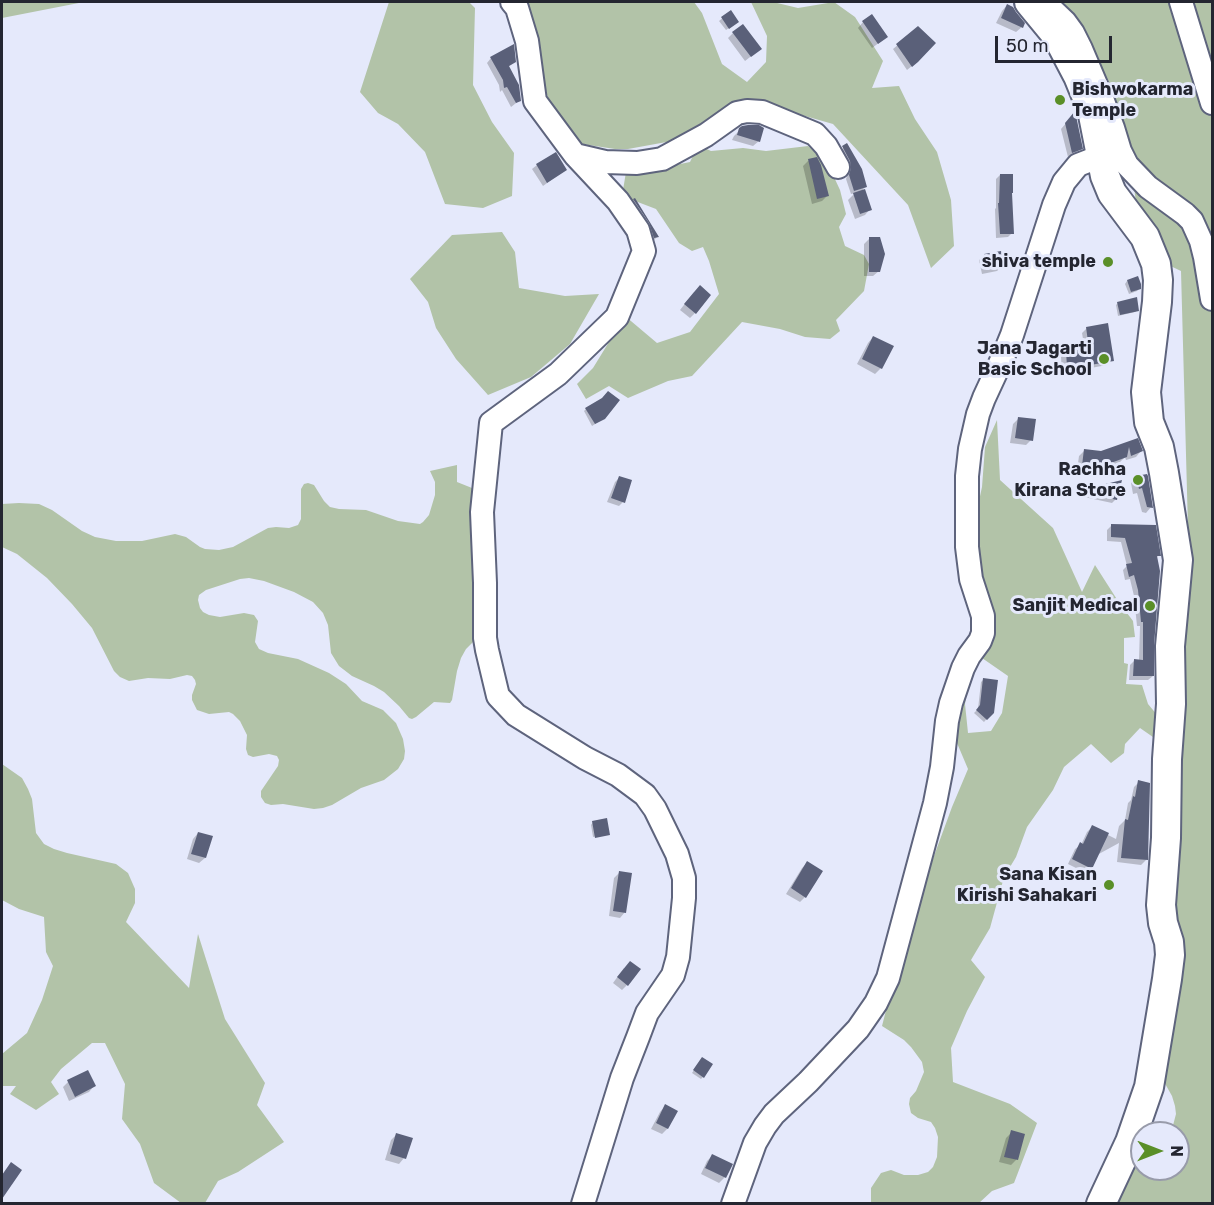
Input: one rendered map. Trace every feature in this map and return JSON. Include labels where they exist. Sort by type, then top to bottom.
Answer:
[{"type":"main road","points":[[1029,2],[1057,36],[1078,76],[1092,110],[1105,176],[1112,193],[1145,237],[1156,264],[1157,302],[1146,392],[1149,422],[1159,447],[1178,560],[1170,646],[1171,704],[1161,905],[1170,955],[1149,1087],[1130,1142],[1101,1203]]},
{"type":"street","points":[[512,2],[517,8],[527,41],[535,101],[574,155],[618,201],[638,230],[644,251],[616,317],[558,374],[491,423],[482,512],[487,650],[498,696],[516,715],[585,758],[618,775],[645,795],[655,809],[676,854],[684,878],[678,957],[673,975],[647,1013],[622,1078],[583,1203]]},
{"type":"street","points":[[1044,2],[1073,33],[1103,101],[1127,165],[1148,187],[1192,221],[1201,241],[1212,299]]},
{"type":"street","points":[[1181,2],[1212,103]]},
{"type":"street","points":[[574,155],[605,162],[637,163],[662,159],[706,135],[737,113],[747,111],[762,112],[815,134],[826,146],[838,167]]},
{"type":"street","points":[[733,1203],[755,1143],[765,1126],[774,1114],[858,1029],[876,1003],[888,978],[934,803],[942,767],[951,703],[963,668],[981,641],[983,633],[982,616],[971,579],[967,537],[970,449],[978,414],[1004,357],[1064,182],[1078,165],[1101,156]]},
{"type":"green space","points":[[2,2],[84,2],[2,18]]},
{"type":"green space","points":[[389,2],[469,2],[475,8],[473,85],[492,122],[514,153],[512,196],[483,208],[445,204],[425,152],[398,124],[378,113],[360,92]]},
{"type":"green space","points":[[521,2],[694,2],[702,13],[722,64],[747,82],[766,62],[767,36],[751,2],[773,2],[798,8],[834,2],[855,17],[883,61],[872,88],[899,86],[915,119],[937,152],[951,200],[954,246],[931,268],[908,205],[833,124],[770,106],[683,139],[628,149],[582,144],[549,104],[539,58]]},
{"type":"green space","points":[[1056,2],[1212,2],[1212,1203],[1111,1203],[1130,1173],[1130,1181],[1190,1181],[1190,1121],[1174,1121],[1175,1106],[1163,1080],[1182,635],[1189,565],[1181,271],[1160,261],[1136,203],[1129,145]]},
{"type":"green space","points":[[698,145],[711,151],[743,148],[766,151],[808,146],[827,162],[840,190],[846,214],[839,227],[845,246],[864,255],[869,264],[864,291],[836,320],[840,331],[830,339],[805,337],[780,329],[742,322],[692,376],[668,381],[628,398],[609,386],[586,399],[577,384],[593,368],[625,316],[657,343],[690,332],[719,294],[703,247],[692,251],[679,243],[656,209],[622,196],[626,172],[690,162]]},
{"type":"green space","points":[[502,232],[515,252],[519,288],[565,296],[599,294],[570,344],[531,377],[488,395],[456,359],[436,328],[428,302],[410,279],[452,235]]},
{"type":"green space","points":[[997,420],[1000,480],[1053,528],[1082,592],[1095,565],[1133,621],[1135,637],[1124,638],[1124,663],[1128,664],[1126,684],[1142,685],[1148,704],[1163,722],[1163,744],[1140,728],[1125,744],[1124,753],[1111,763],[1091,744],[1064,767],[1053,790],[1027,827],[1016,857],[1004,877],[990,928],[971,960],[985,977],[951,1048],[953,1082],[1010,1104],[1037,1123],[1014,1183],[992,1191],[979,1203],[871,1204],[871,1188],[881,1173],[891,1170],[904,1175],[918,1175],[928,1172],[937,1157],[938,1137],[935,1128],[931,1122],[911,1113],[909,1104],[924,1072],[922,1062],[904,1040],[882,1026],[906,932],[968,769],[957,743],[952,719],[971,665],[965,704],[968,733],[991,731],[1002,713],[1008,676],[982,658],[991,640],[975,551],[974,524],[982,487],[985,447]]},
{"type":"green space","points":[[457,465],[457,482],[477,490],[478,637],[461,658],[450,703],[434,702],[416,717],[409,718],[384,692],[352,676],[339,666],[331,653],[328,625],[323,613],[313,602],[294,592],[249,578],[206,590],[199,595],[200,608],[209,615],[220,617],[244,613],[254,615],[258,621],[255,642],[259,649],[298,659],[329,673],[346,684],[362,701],[383,710],[396,723],[405,751],[404,759],[398,769],[384,780],[361,788],[323,808],[265,803],[261,797],[261,791],[278,766],[277,756],[269,754],[253,757],[248,755],[247,735],[240,721],[233,714],[229,712],[209,714],[197,710],[192,700],[196,684],[192,676],[129,681],[120,677],[114,671],[92,628],[72,604],[47,578],[17,554],[2,547],[2,504],[19,503],[39,504],[95,537],[116,541],[142,541],[175,534],[186,537],[205,549],[219,550],[233,547],[268,528],[289,528],[298,525],[301,519],[301,489],[304,484],[308,483],[314,485],[330,507],[366,510],[398,521],[420,524],[429,515],[435,495],[435,482],[430,471]]},
{"type":"green space","points":[[2,764],[22,778],[28,789],[32,799],[36,833],[44,844],[67,853],[116,864],[128,873],[135,889],[135,903],[126,922],[189,988],[198,934],[225,1019],[265,1083],[257,1105],[284,1142],[238,1172],[218,1181],[205,1203],[181,1203],[154,1183],[140,1144],[122,1119],[125,1084],[105,1043],[92,1043],[61,1069],[51,1082],[59,1094],[36,1110],[10,1094],[16,1086],[2,1086],[2,1054],[27,1033],[42,1000],[53,966],[46,952],[44,917],[19,909],[2,900]]},
{"type":"building","points":[[1007,4],[1013,7],[1025,23],[1023,28],[1001,18]]},
{"type":"building","points":[[731,10],[739,22],[729,29],[721,17]]},
{"type":"building","points":[[872,14],[888,37],[878,44],[862,21]]},
{"type":"building","points":[[743,24],[762,49],[751,57],[732,32]]},
{"type":"building","points":[[918,26],[936,43],[912,67],[896,44]]},
{"type":"building","points":[[514,44],[516,62],[509,66],[519,85],[521,101],[516,103],[507,87],[504,88],[503,80],[490,57]]},
{"type":"building","points":[[1075,111],[1083,149],[1072,153],[1065,123]]},
{"type":"building","points":[[759,125],[764,128],[760,142],[737,135],[739,128]]},
{"type":"building","points":[[847,143],[862,169],[867,187],[854,191],[849,175],[850,161],[842,146]]},
{"type":"building","points":[[556,152],[567,170],[547,183],[536,164]]},
{"type":"building","points":[[817,157],[829,196],[817,199],[808,159]]},
{"type":"building","points":[[1000,174],[1013,174],[1014,234],[1000,234],[998,203]]},
{"type":"building","points":[[865,189],[872,210],[860,214],[853,193]]},
{"type":"building","points":[[635,198],[659,237],[654,238],[649,223],[633,199]]},
{"type":"building","points":[[869,237],[880,237],[885,254],[880,272],[869,272]]},
{"type":"building","points":[[1001,251],[1004,266],[987,269],[984,254]]},
{"type":"building","points":[[1138,276],[1141,289],[1131,292],[1127,280]]},
{"type":"building","points":[[700,285],[711,295],[696,314],[684,304]]},
{"type":"building","points":[[1137,297],[1139,311],[1120,315],[1117,302]]},
{"type":"building","points":[[1108,323],[1114,361],[1067,368],[1066,350],[1089,349],[1086,327]]},
{"type":"building","points":[[873,336],[894,346],[882,369],[862,359]]},
{"type":"building","points":[[608,391],[620,400],[605,419],[595,424],[585,408],[602,398]]},
{"type":"building","points":[[1018,417],[1036,419],[1033,441],[1015,438]]},
{"type":"building","points":[[1138,438],[1143,451],[1131,456],[1129,447],[1127,457],[1081,474],[1084,449],[1101,451]]},
{"type":"building","points":[[1147,474],[1153,508],[1147,507],[1136,476]]},
{"type":"building","points":[[619,476],[632,480],[625,503],[611,498]]},
{"type":"building","points":[[1122,480],[1117,500],[1077,491]]},
{"type":"building","points":[[1111,524],[1156,525],[1161,556],[1157,556],[1160,571],[1154,676],[1133,676],[1134,659],[1143,660],[1143,622],[1141,622],[1134,575],[1129,577],[1126,564],[1132,563],[1125,538],[1111,537]]},
{"type":"building","points":[[983,678],[998,680],[994,713],[987,720],[976,710],[980,705]]},
{"type":"building","points":[[1138,780],[1150,783],[1148,860],[1121,858],[1125,819],[1128,820]]},
{"type":"building","points":[[607,818],[610,835],[595,838],[592,821]]},
{"type":"building","points":[[1092,825],[1109,833],[1092,869],[1072,859],[1080,842],[1083,844]]},
{"type":"building","points":[[198,832],[213,836],[206,858],[191,854]]},
{"type":"building","points":[[807,861],[823,871],[806,898],[791,888]]},
{"type":"building","points":[[619,871],[632,873],[626,913],[613,911]]},
{"type":"building","points":[[630,961],[641,969],[628,986],[617,977]]},
{"type":"building","points":[[702,1057],[713,1064],[704,1078],[693,1070]]},
{"type":"building","points":[[88,1070],[96,1086],[75,1097],[67,1080]]},
{"type":"building","points":[[665,1104],[678,1111],[668,1129],[656,1123]]},
{"type":"building","points":[[1011,1130],[1025,1134],[1018,1160],[1004,1157]]},
{"type":"building","points":[[396,1133],[413,1138],[406,1159],[390,1154]]},
{"type":"building","points":[[712,1154],[733,1164],[726,1178],[705,1168]]},
{"type":"building","points":[[11,1162],[22,1170],[2,1199],[2,1175]]},
{"type":"place","name":"Bishwokarma Temple","points":[[1060,100]]},
{"type":"place","name":"shiva temple","points":[[1108,262]]},
{"type":"place","name":"Jana Jagarti Basic School","points":[[1104,359]]},
{"type":"place","name":"Rachha Kirana Store","points":[[1138,480]]},
{"type":"place","name":"Sanjit Medical","points":[[1150,606]]},
{"type":"place","name":"Sana Kisan Kirishi Sahakari","points":[[1109,885]]}]
